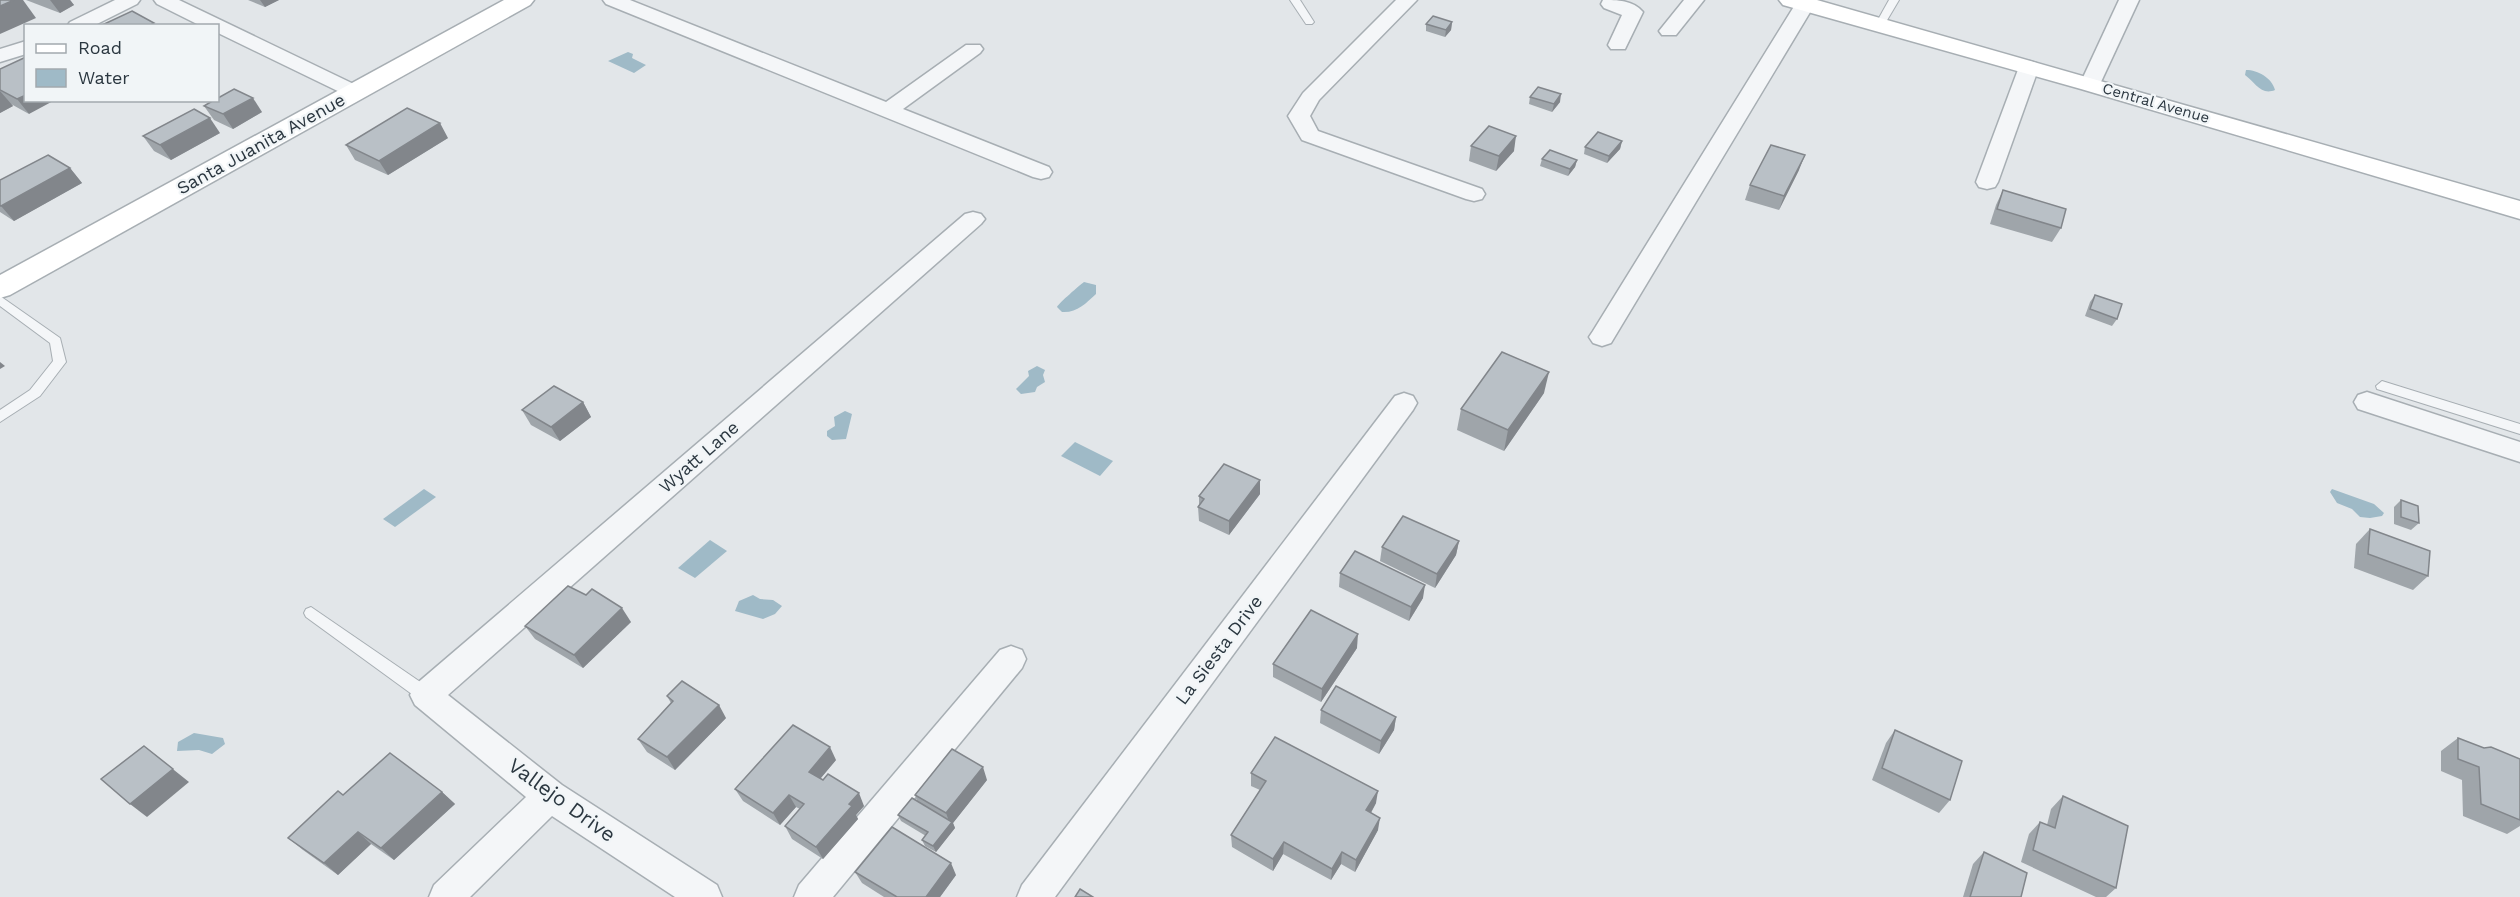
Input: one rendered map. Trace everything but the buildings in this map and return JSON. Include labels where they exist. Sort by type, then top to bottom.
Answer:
[{"type":"street","points":[[81,24],[130,0]]},
{"type":"street","points":[[164,0],[213,24]]},
{"type":"street","name":"Santa Juanita Avenue","points":[[0,288],[522,0]]},
{"type":"street","points":[[613,0],[1041,172]]},
{"type":"street","points":[[1407,0],[1310,97],[1299,116],[1310,135],[1474,194]]},
{"type":"street","points":[[1613,0],[1611,4],[1633,12],[1617,45]]},
{"type":"street","points":[[1669,31],[1694,0]]},
{"type":"street","points":[[2090,84],[2129,0]]},
{"type":"street","points":[[1602,337],[1798,2]]},
{"type":"street","name":"Central Avenue","points":[[1798,2],[2090,84],[2520,210]]},
{"type":"street","points":[[219,27],[355,92]]},
{"type":"street","points":[[0,56],[24,48]]},
{"type":"street","points":[[887,111],[973,49]]},
{"type":"street","points":[[1987,182],[2029,67]]},
{"type":"street","name":"Wyatt Lane","points":[[426,695],[973,219]]},
{"type":"street","points":[[2374,394],[2520,452]]},
{"type":"street","name":"La Siesta Drive","points":[[1034,897],[1404,403]]},
{"type":"street","points":[[811,897],[1011,659]]},
{"type":"street","name":"Vallejo Drive","points":[[426,695],[550,796],[705,897]]},
{"type":"street","points":[[446,897],[550,796]]},
{"type":"lane","points":[[1295,0],[1309,22]]},
{"type":"lane","points":[[1880,25],[1894,0]]},
{"type":"lane","points":[[0,300],[56,341],[60,362],[35,393],[0,417]]},
{"type":"lane","points":[[2374,394],[2520,429]]},
{"type":"lane","points":[[311,613],[426,695]]},
{"type":"water","points":[[628,52],[633,54],[632,58],[646,65],[634,73],[608,61]]},
{"type":"water","points":[[2246,70],[2255,71],[2264,76],[2275,90],[2262,90],[2245,75]]},
{"type":"water","points":[[1084,282],[1096,285],[1096,294],[1076,309],[1062,312],[1057,307]]},
{"type":"water","points":[[1037,366],[1045,370],[1043,375],[1045,382],[1037,387],[1035,392],[1021,394],[1016,389],[1029,376],[1028,371]]},
{"type":"water","points":[[845,411],[852,414],[846,439],[832,440],[827,436],[827,431],[835,426],[834,417]]},
{"type":"water","points":[[1075,442],[1113,461],[1100,476],[1061,456]]},
{"type":"water","points":[[424,489],[436,497],[395,527],[383,519]]},
{"type":"water","points":[[2332,489],[2374,504],[2384,513],[2382,516],[2370,518],[2360,517],[2352,509],[2337,503],[2330,492]]},
{"type":"water","points":[[710,540],[727,551],[695,578],[678,568]]},
{"type":"water","points":[[753,595],[760,599],[773,600],[782,606],[775,614],[763,619],[735,611],[739,601]]},
{"type":"water","points":[[194,733],[223,738],[225,744],[212,754],[199,750],[177,751],[178,742]]}]
